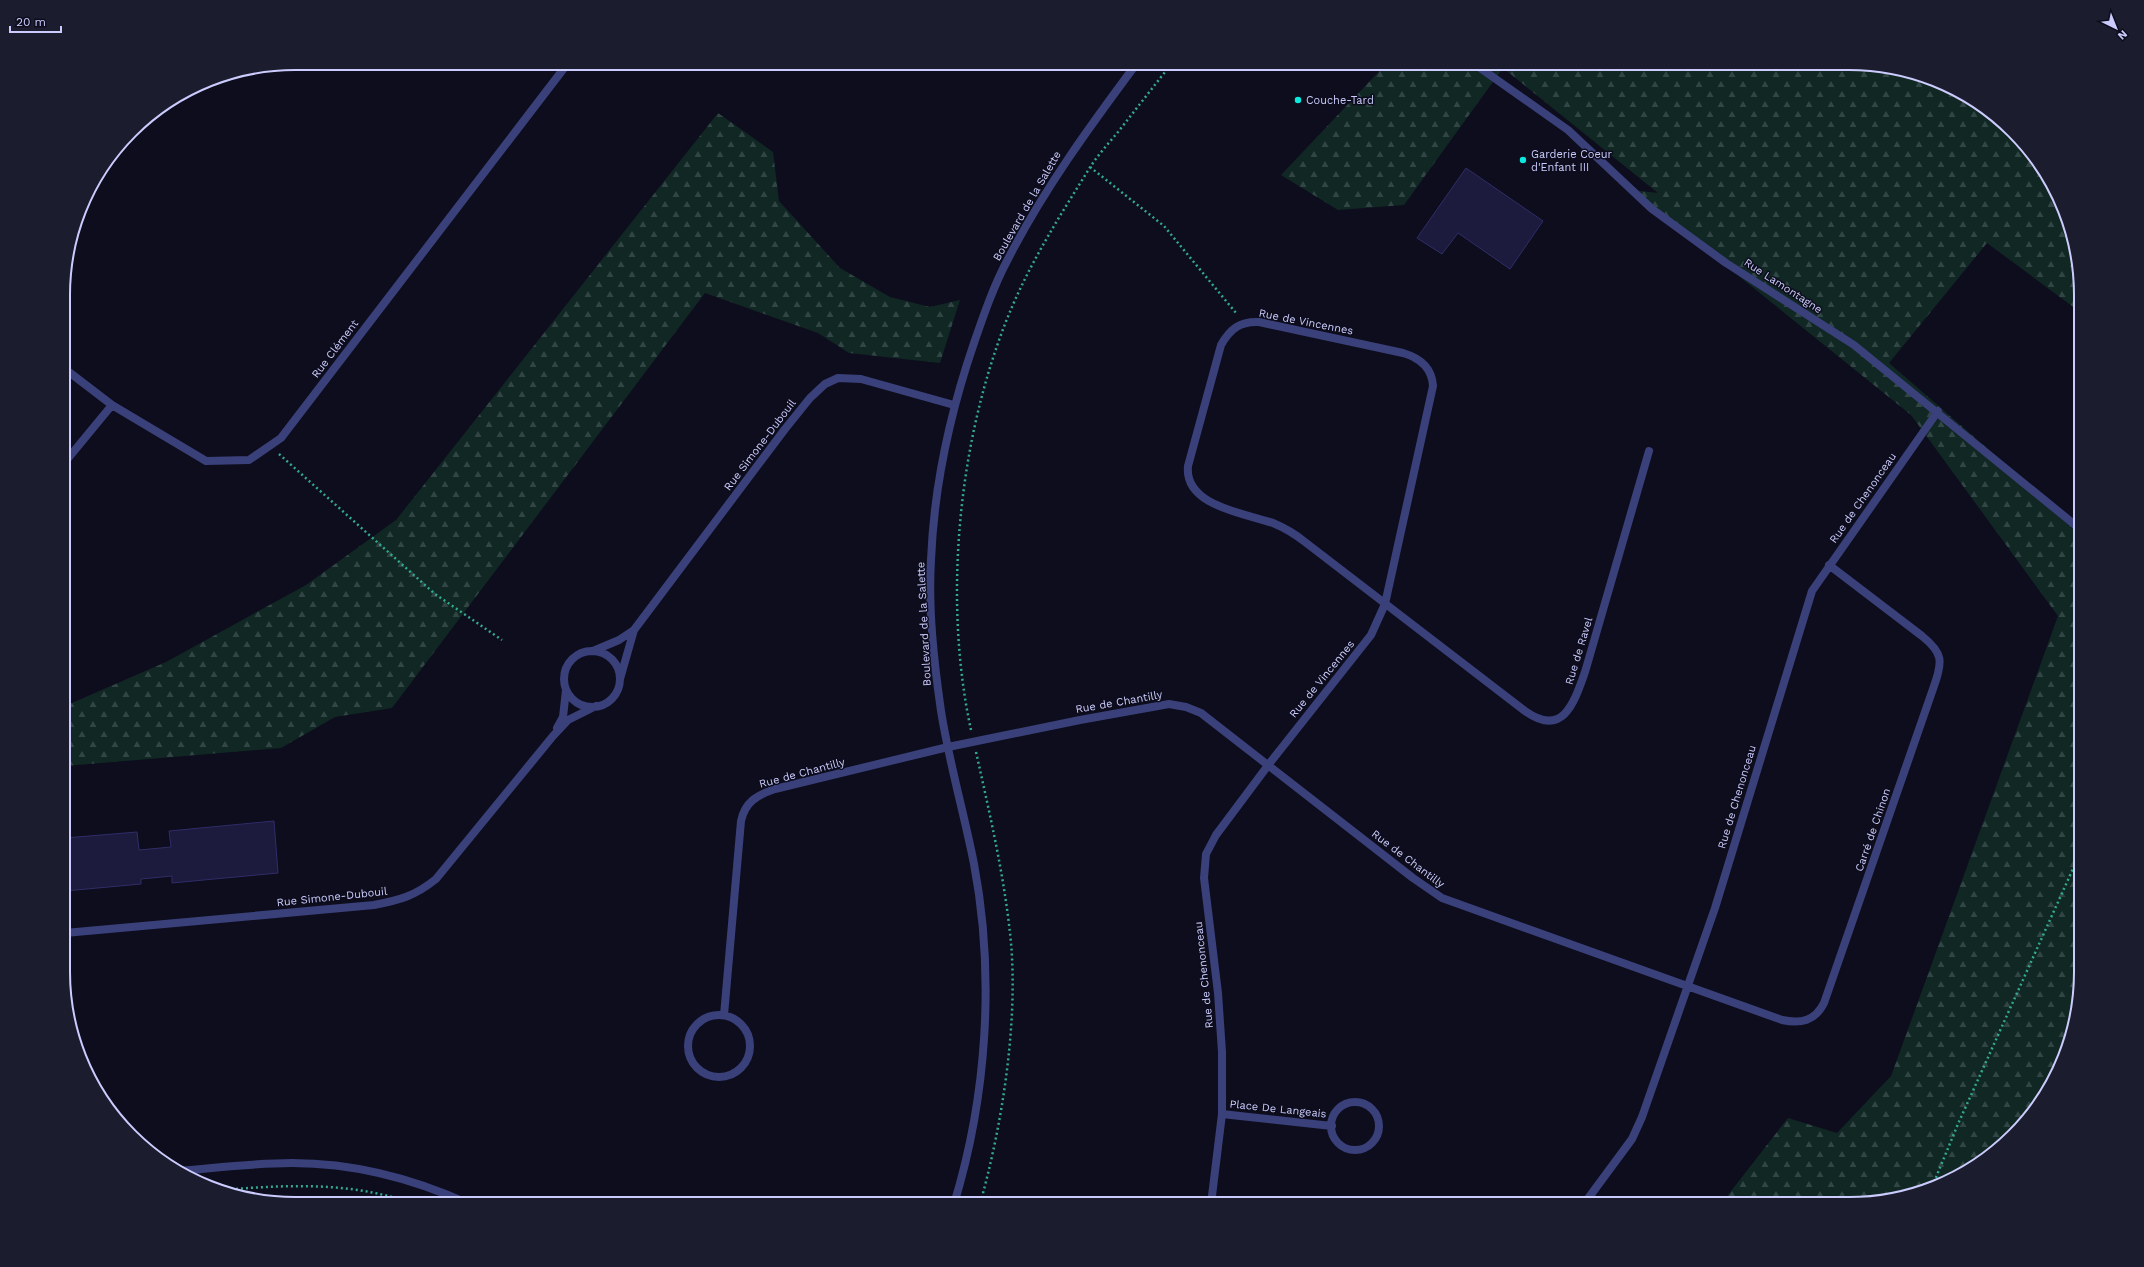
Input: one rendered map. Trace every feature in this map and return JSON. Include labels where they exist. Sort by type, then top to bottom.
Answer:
[{"type":"street","name":"Rue Clément","points":[[70,373],[112,405],[206,461],[249,460],[281,438],[563,70]]},
{"type":"street","name":"Boulevard de la Salette","points":[[956,1197],[978,1095],[985,990],[981,912],[974,865],[941,712],[935,658],[930,563],[934,508],[954,405],[984,315],[1006,260],[1064,163],[1132,70]]},
{"type":"street","name":"Rue Lamontagne","points":[[1484,70],[1568,130],[1652,209],[1726,263],[1854,345],[1938,411],[2074,524]]},
{"type":"street","name":"Rue de Vincennes","points":[[1269,764],[1371,636],[1385,604],[1433,386],[1432,376],[1420,361],[1403,353],[1259,322],[1240,324],[1232,330],[1221,346],[1188,466],[1188,475],[1191,485],[1197,493],[1208,501],[1275,524],[1291,532],[1385,604]]},
{"type":"street","name":"Rue Simone-Dubouil","points":[[553,736],[563,717],[566,689],[564,674],[567,666],[578,654],[593,651],[619,640],[634,630],[785,429],[810,398],[825,384],[838,378],[861,378],[954,405]]},
{"type":"street","points":[[70,456],[112,405]]},
{"type":"street","name":"Rue de Chenonceau","points":[[1589,1197],[1636,1131],[1715,908],[1805,609],[1812,592],[1829,564],[1938,411]]},
{"type":"street","name":"Rue de Ravel","points":[[1385,604],[1535,718],[1544,721],[1560,717],[1569,709],[1576,696],[1585,672],[1649,450]]},
{"type":"street","name":"Carré de Chinon","points":[[1687,987],[1789,1021],[1804,1022],[1818,1014],[1824,1003],[1934,686],[1941,659],[1934,647],[1916,631],[1829,564]]},
{"type":"street","name":"Rue Simone-Dubouil","points":[[70,933],[374,905],[408,897],[422,890],[436,879],[553,736],[568,720],[596,706],[608,702],[613,697],[617,692],[634,630]]},
{"type":"street","points":[[593,651],[601,652],[613,660],[619,672],[620,679]]},
{"type":"street","points":[[566,689],[576,702],[583,705],[596,706]]},
{"type":"street","name":"Rue de Chantilly","points":[[724,1015],[741,821],[743,812],[749,802],[763,793],[775,789],[948,747],[1080,720],[1169,704],[1186,706],[1201,713],[1269,764],[1435,894],[1450,901],[1687,987]]},
{"type":"street","name":"Rue de Chenonceau","points":[[1212,1197],[1222,1114],[1221,1026],[1204,878],[1204,863],[1206,854],[1216,835],[1269,764]]},
{"type":"street","points":[[714,1015],[724,1015],[741,1023],[748,1035],[750,1049],[743,1066],[727,1076],[718,1077],[708,1075],[699,1070],[692,1062],[688,1053],[688,1043],[696,1024],[714,1015]]},
{"type":"street","name":"Place De Langeais","points":[[1354,1102],[1369,1106],[1377,1116],[1380,1128],[1373,1143],[1360,1150],[1353,1150],[1339,1144],[1334,1138],[1332,1126],[1334,1116],[1338,1109],[1354,1102]]},
{"type":"street","name":"Place De Langeais","points":[[1222,1114],[1332,1126]]},
{"type":"street","points":[[189,1170],[291,1162],[340,1165],[366,1169],[415,1181],[452,1197]]},
{"type":"path","points":[[968,717],[956,609],[956,575],[963,497],[978,414],[990,368],[1007,319],[1044,245],[1090,167],[1166,70]]},
{"type":"path","points":[[1090,167],[1164,226],[1237,314]]},
{"type":"path","points":[[270,446],[435,594],[502,640]]},
{"type":"path","points":[[979,766],[1006,906],[1011,945],[1011,1019],[1005,1079],[992,1152],[982,1197]]},
{"type":"path","points":[[1934,1180],[2074,864]]},
{"type":"path","points":[[236,1189],[264,1186],[331,1186],[361,1190],[388,1197]]},
{"type":"green space","points":[[1380,70],[1502,70],[1404,205],[1338,210],[1281,175]]},
{"type":"green space","points":[[1505,70],[1863,70],[1893,74],[1921,82],[1948,93],[1974,108],[1997,126],[2018,147],[2036,170],[2051,196],[2062,223],[2070,251],[2074,281],[2074,308],[1987,243],[1889,363],[2074,524],[2074,986],[2070,1016],[2057,1058],[2044,1084],[2027,1109],[2008,1131],[1986,1150],[1961,1167],[1935,1180],[1893,1193],[1863,1197],[1726,1197],[1788,1118],[1837,1133],[1891,1076],[2058,616],[1911,415],[1632,190],[1658,193]]},
{"type":"green space","points":[[718,113],[773,152],[779,201],[840,268],[890,297],[930,307],[960,300],[940,363],[849,353],[818,333],[705,293],[392,708],[335,717],[281,748],[70,766],[70,704],[166,662],[306,585],[396,520]]},
{"type":"building","points":[[1466,168],[1543,221],[1510,269],[1458,233],[1442,254],[1417,238]]},
{"type":"building","points":[[274,821],[278,873],[172,883],[172,876],[141,879],[141,884],[70,891],[70,838],[137,832],[139,850],[171,847],[169,831]]},
{"type":"place","name":"Couche-Tard","points":[[1298,100]]},
{"type":"place","name":"Garderie Coeur d'Enfant III","points":[[1523,160]]}]
